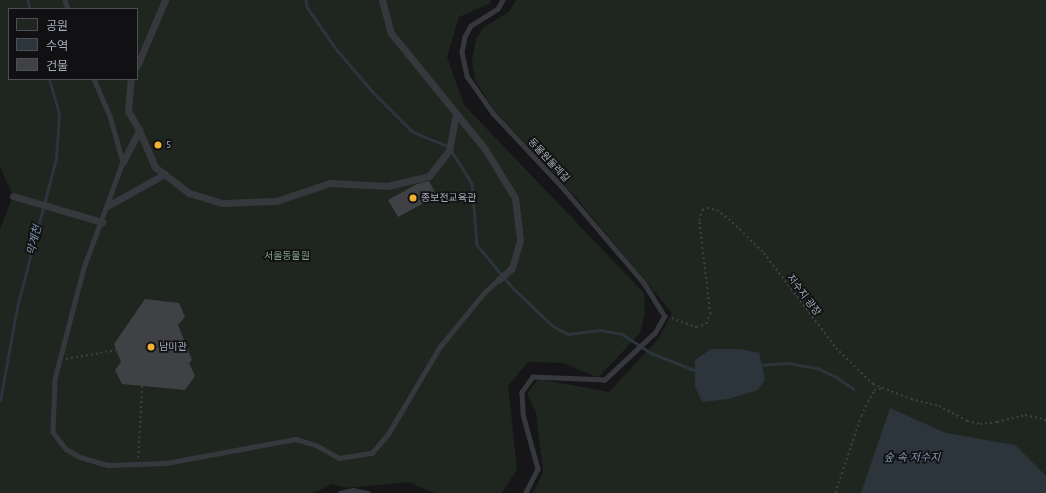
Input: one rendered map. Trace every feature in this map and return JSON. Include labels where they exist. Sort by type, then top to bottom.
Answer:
[{"type":"street","points":[[138,64],[165,0]]},
{"type":"street","points":[[382,0],[391,33],[485,149],[516,198],[520,240],[512,268],[498,280]]},
{"type":"street","points":[[131,80],[128,111],[139,130],[155,167],[189,193],[222,203],[276,201],[330,183],[388,186],[429,176],[449,150],[456,115]]},
{"type":"street","points":[[123,162],[139,130]]},
{"type":"street","points":[[108,206],[164,174]]},
{"type":"street","points":[[13,196],[102,222]]},
{"type":"lane","name":"동물원둘레길","points":[[503,0],[498,9],[471,26],[465,37],[462,52],[467,76],[493,113],[564,190],[644,283],[665,316]]},
{"type":"lane","points":[[94,80],[110,116],[123,162],[84,268],[55,378],[53,432],[66,449],[80,457],[108,465],[166,462],[296,440],[316,445],[339,458],[372,452],[388,434],[439,348],[483,294],[498,280]]},
{"type":"lane","points":[[526,493],[538,469],[523,414],[522,392],[533,377],[606,380],[655,333],[665,316]]},
{"type":"lane","points":[[340,493],[353,490],[368,493]]},
{"type":"path","name":"저수지 광장","points":[[665,316],[688,326],[696,327],[706,324],[710,314],[699,221],[702,210],[707,208],[717,210],[729,219],[764,253],[836,348],[859,373],[873,384],[884,387],[911,400],[939,406],[967,422],[980,424],[997,422],[1025,415],[1046,420]]},
{"type":"path","points":[[60,360],[116,350]]},
{"type":"path","points":[[138,464],[142,386]]},
{"type":"path","points":[[835,493],[861,416],[874,390],[884,387]]},
{"type":"green space","name":"서울동물원","points":[[0,0],[491,0],[489,4],[459,17],[447,57],[464,105],[644,293],[645,313],[640,333],[598,378],[564,363],[528,362],[508,386],[517,469],[502,493],[435,493],[408,482],[348,488],[332,484],[314,493],[0,493],[0,229],[13,196],[0,167]]},
{"type":"green space","points":[[516,0],[1046,0],[1046,493],[533,493],[543,472],[536,413],[527,394],[538,379],[609,392],[659,338],[672,313],[573,194],[494,110],[475,80],[472,60],[476,39],[483,28],[510,11]]},
{"type":"water","points":[[711,349],[740,349],[759,353],[765,379],[758,390],[728,399],[702,402],[695,386],[695,360]]},
{"type":"water","name":"숲 속 저수지","points":[[890,408],[946,433],[1015,445],[1046,476],[1046,493],[861,493]]},
{"type":"building","name":"종보전교육관","points":[[429,181],[437,196],[398,217],[388,200],[417,184]]},
{"type":"building","name":"남미관","points":[[145,299],[179,303],[185,317],[178,325],[192,360],[189,363],[195,376],[185,390],[122,384],[115,370],[121,362],[114,344]]},
{"type":"waterway","name":"막계천","points":[[28,0],[30,8]]},
{"type":"waterway","points":[[306,0],[307,7],[337,50],[374,93],[413,132],[448,146]]},
{"type":"waterway","name":"막계천","points":[[0,401],[17,307],[56,158],[59,114],[49,80]]},
{"type":"waterway","points":[[451,150],[472,183],[477,245],[513,288],[553,326],[568,334],[601,330],[622,334],[651,353],[697,371]]},
{"type":"waterway","points":[[759,365],[788,363],[817,368],[838,378],[854,389]]},
{"type":"place","name":"5","points":[[158,145]]},
{"type":"place","name":"종보전교육관","points":[[413,198]]},
{"type":"place","name":"남미관","points":[[151,347]]}]
